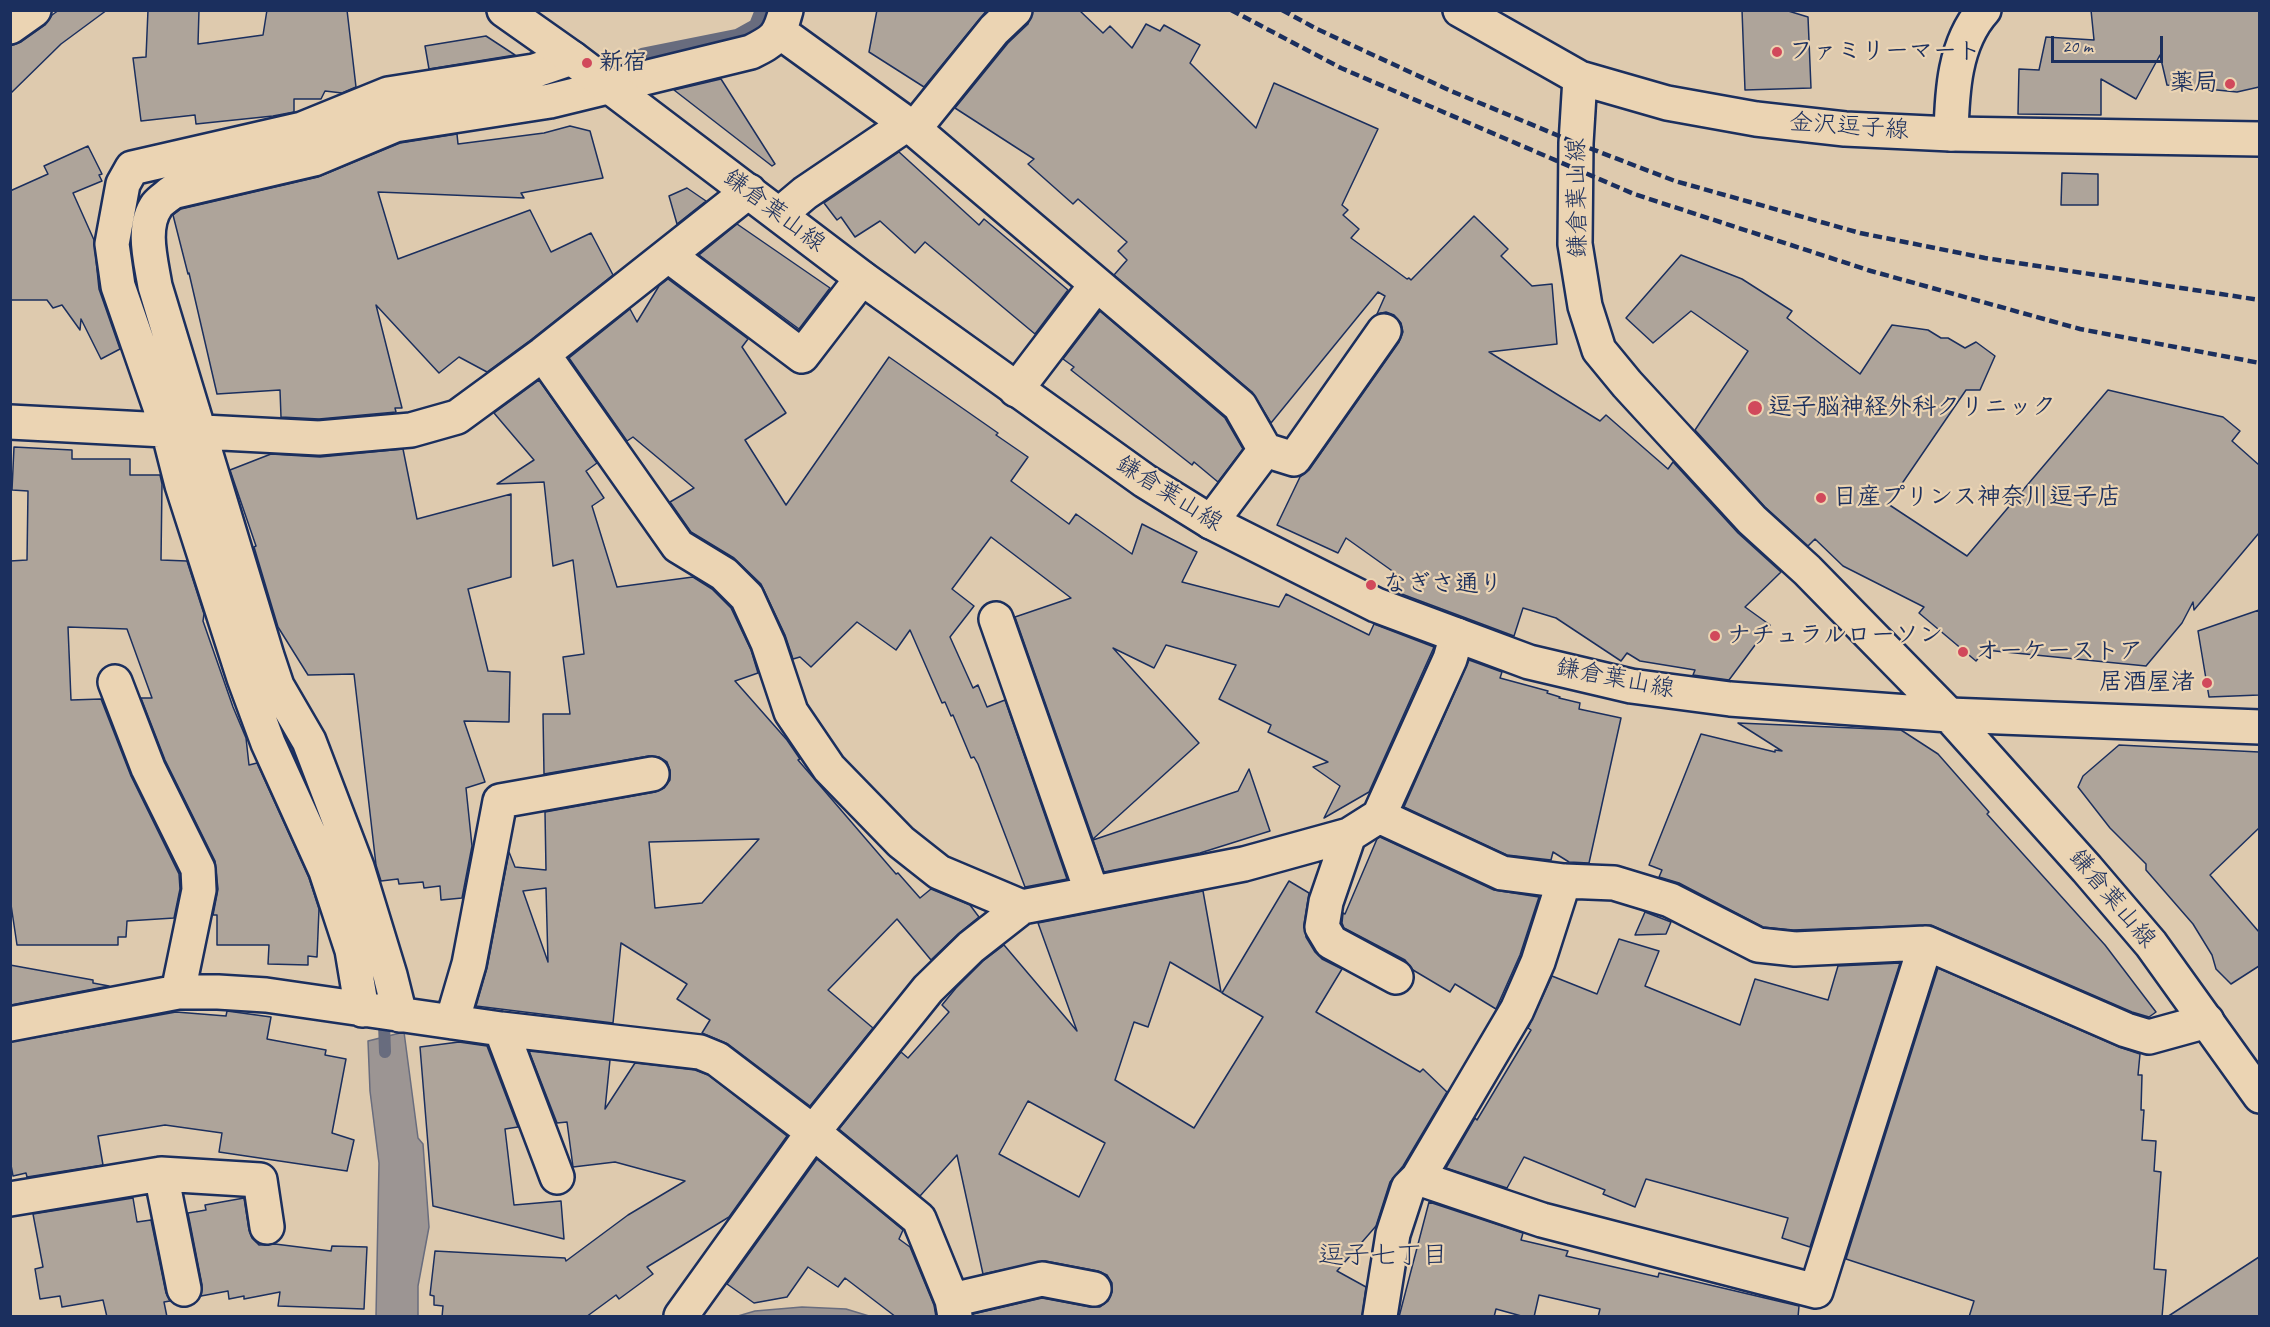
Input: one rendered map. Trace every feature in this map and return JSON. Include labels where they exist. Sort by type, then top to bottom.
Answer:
[{"type":"street","points":[[10,27],[34,10]]},
{"type":"street","points":[[780,214],[805,193],[910,126],[994,30],[1015,10]]},
{"type":"street","name":"金沢逗子線","points":[[1460,10],[1580,78],[1667,103],[1756,119],[1845,129],[1951,134],[2259,139]]},
{"type":"street","points":[[1951,134],[1952,105],[1959,56],[1983,10]]},
{"type":"street","name":"鎌倉葉山線","points":[[515,13],[862,278],[1145,482],[1211,522],[1376,605],[1529,662],[1631,686],[1730,699],[1950,715]]},
{"type":"street","points":[[362,1010],[352,950],[326,871],[268,743],[243,678],[182,485],[184,431],[149,246],[149,225],[157,204],[172,192],[314,159],[395,125],[550,101],[751,52],[766,44],[783,21],[1240,406],[1265,450],[1294,459],[1384,331]]},
{"type":"street","points":[[400,1016],[357,867],[309,741],[277,686],[184,431],[118,286],[112,244],[123,184],[132,168],[302,129],[388,94],[534,71],[572,58]]},
{"type":"street","name":"鎌倉葉山線","points":[[1580,78],[1576,143],[1575,244],[1584,306],[1599,350],[1627,384],[1752,520],[1808,570],[1950,715],[2087,868],[2151,944],[2258,1089]]},
{"type":"street","points":[[10,422],[319,438],[411,430],[457,417],[543,354],[749,191]]},
{"type":"street","points":[[668,255],[802,356],[862,278]]},
{"type":"street","points":[[1016,390],[1096,285]]},
{"type":"street","points":[[543,354],[678,546],[724,574],[747,597],[768,643],[791,712],[829,768],[901,842],[939,872],[1022,907]]},
{"type":"street","points":[[1211,522],[1265,450]]},
{"type":"street","points":[[996,619],[1092,893]]},
{"type":"street","points":[[681,1317],[813,1132],[928,989],[971,947],[1022,907],[1244,864],[1349,835],[1379,816],[1450,659],[1457,635]]},
{"type":"street","points":[[115,682],[148,768],[198,868],[199,890],[178,992]]},
{"type":"street","points":[[1950,715],[2259,727]]},
{"type":"street","points":[[452,1022],[469,964],[500,801],[652,774]]},
{"type":"street","points":[[1379,816],[1503,873],[1564,881],[1614,883],[1670,900],[1758,945],[1795,949],[1926,943],[2126,1030],[2149,1037],[2207,1021]]},
{"type":"street","points":[[1349,835],[1326,902],[1322,927],[1331,942],[1396,977]]},
{"type":"street","points":[[1380,1317],[1393,1234],[1408,1188],[1418,1178],[1517,1010],[1538,962],[1564,881]]},
{"type":"street","points":[[1418,1178],[1542,1220],[1816,1291],[1926,943]]},
{"type":"street","points":[[10,1024],[178,992],[266,995],[400,1016],[700,1052],[717,1059],[813,1132],[919,1219],[954,1308],[1042,1279],[1094,1289]]},
{"type":"street","points":[[501,1029],[557,1177]]},
{"type":"street","points":[[10,1199],[162,1174],[260,1180],[267,1227]]},
{"type":"street","points":[[162,1174],[184,1289]]},
{"type":"shaded area","points":[[404,1032],[418,1138],[423,1144],[429,1227],[418,1286],[418,1316],[376,1316],[379,1163],[370,1091],[368,1041]]},
{"type":"shaded area","points":[[802,1307],[846,1309],[869,1316],[738,1316],[755,1311]]},
{"type":"building","points":[[59,10],[107,10],[61,44],[10,94],[10,46],[21,42],[45,25]]},
{"type":"building","points":[[148,10],[199,10],[198,44],[263,35],[267,10],[347,10],[356,87],[342,93],[325,91],[321,99],[294,99],[294,112],[273,116],[196,124],[195,115],[141,121],[133,58],[146,57]]},
{"type":"building","points":[[877,10],[987,10],[924,87],[869,52]]},
{"type":"building","points":[[1033,10],[1079,10],[1103,33],[1110,26],[1132,48],[1146,24],[1160,31],[1164,25],[1200,45],[1190,63],[1256,128],[1274,83],[1378,129],[1342,205],[1348,210],[1343,215],[1359,229],[1351,238],[1407,279],[1411,280],[1474,216],[1508,249],[1501,256],[1532,286],[1552,284],[1557,344],[1489,352],[1600,421],[1606,415],[1668,469],[1673,462],[1738,533],[1781,572],[1745,607],[1770,625],[1729,680],[1693,675],[1695,670],[1640,661],[1627,653],[1621,661],[1556,618],[1523,608],[1514,636],[1391,590],[1398,575],[1346,538],[1338,553],[1277,525],[1300,477],[1309,470],[1399,342],[1403,332],[1401,323],[1394,315],[1386,312],[1377,314],[1385,296],[1378,292],[1271,423],[1252,392],[1114,275],[1127,260],[1118,251],[1127,242],[1078,199],[1073,204],[1028,164],[1034,159],[955,108],[1008,43],[1028,24]]},
{"type":"building","name":"ファミリーマート","points":[[1742,10],[1785,10],[1808,17],[1811,88],[1745,90]]},
{"type":"building","points":[[2091,10],[2259,10],[2259,87],[2237,92],[2167,85],[2160,55],[2136,99],[2101,79],[2101,115],[2018,114],[2019,69],[2039,70],[2046,37],[2094,40]]},
{"type":"building","points":[[486,36],[515,55],[429,69],[425,46]]},
{"type":"building","points":[[721,79],[775,164],[772,166],[674,90]]},
{"type":"building","points":[[570,126],[590,131],[603,178],[521,193],[524,198],[378,192],[398,259],[530,210],[551,252],[591,233],[613,275],[532,339],[487,372],[459,357],[439,373],[376,305],[402,408],[395,408],[396,412],[319,419],[281,417],[280,390],[217,394],[173,215],[181,209],[318,177],[400,143],[457,134],[458,144],[544,133]]},
{"type":"building","points":[[88,146],[102,174],[99,175],[102,181],[73,193],[94,240],[99,289],[120,349],[101,359],[81,319],[80,330],[62,305],[53,308],[47,300],[10,300],[10,191],[48,174],[44,166]]},
{"type":"building","points":[[899,152],[979,225],[984,219],[1068,290],[1035,334],[925,242],[915,253],[880,221],[855,237],[841,217],[837,220],[824,203]]},
{"type":"building","points":[[2062,173],[2098,174],[2098,205],[2061,205]]},
{"type":"building","points":[[687,188],[706,201],[677,224],[669,196]]},
{"type":"building","points":[[737,224],[830,288],[799,329],[699,255]]},
{"type":"building","points":[[1681,255],[1742,279],[1792,311],[1787,318],[1860,374],[1892,325],[1928,330],[1965,348],[1976,342],[1995,356],[1980,390],[1966,390],[1888,504],[1967,556],[2108,390],[2223,417],[2240,431],[2232,441],[2259,465],[2259,533],[2194,610],[2193,602],[2182,623],[2146,666],[1985,650],[1976,661],[1919,613],[1924,607],[1843,566],[1815,539],[1808,546],[1765,507],[1695,430],[1748,351],[1691,311],[1653,343],[1626,318]]},
{"type":"building","points":[[668,279],[748,339],[742,347],[786,413],[745,440],[786,505],[889,357],[998,433],[996,435],[1028,457],[1011,481],[1069,524],[1076,514],[1132,554],[1142,524],[1197,552],[1182,582],[1279,607],[1286,594],[1369,635],[1374,624],[1434,647],[1369,792],[1324,818],[1340,786],[1313,767],[1328,762],[1268,732],[1271,725],[1219,699],[1236,665],[1166,645],[1154,668],[1113,648],[1199,743],[1093,839],[1015,617],[1071,598],[991,537],[952,589],[974,606],[950,637],[973,688],[978,685],[987,707],[1005,700],[1067,879],[1025,887],[978,764],[974,757],[971,758],[953,715],[951,716],[945,702],[942,703],[910,630],[896,650],[857,622],[811,667],[800,657],[793,659],[785,635],[761,584],[734,558],[691,532],[670,502],[694,488],[633,437],[627,441],[569,358],[630,309],[637,322],[659,286]]},
{"type":"building","points":[[1100,311],[1225,418],[1243,449],[1218,482],[1194,462],[1192,465],[1071,370],[1074,367],[1063,359]]},
{"type":"building","points":[[539,380],[597,463],[586,471],[604,498],[592,506],[617,587],[693,577],[712,589],[731,608],[751,650],[758,673],[735,681],[787,740],[800,759],[798,760],[896,874],[898,873],[920,898],[931,889],[970,905],[979,917],[931,960],[897,919],[828,990],[873,1028],[810,1106],[728,1044],[702,1033],[710,1020],[677,999],[687,984],[621,943],[613,1023],[476,1006],[487,968],[509,852],[515,867],[546,870],[545,812],[655,792],[664,788],[670,780],[667,762],[659,757],[649,756],[544,774],[543,714],[570,714],[563,657],[584,654],[573,560],[553,566],[544,482],[497,484],[534,460],[494,413]],"holes":[[[759,839],[702,903],[655,908],[649,842]],[[546,888],[548,962],[523,891]]]},
{"type":"building","points":[[14,447],[72,450],[72,459],[130,459],[130,475],[160,475],[162,484],[161,560],[187,561],[204,614],[203,621],[246,738],[249,765],[257,763],[309,878],[319,909],[317,957],[308,956],[308,965],[268,964],[269,945],[217,945],[217,915],[213,915],[218,889],[215,861],[165,760],[141,698],[152,698],[127,629],[68,627],[71,700],[101,699],[131,776],[179,874],[180,889],[174,918],[127,921],[126,937],[118,937],[118,945],[17,945],[10,898],[10,561],[27,560],[28,491],[12,490]]},
{"type":"building","points":[[403,449],[417,519],[511,494],[511,577],[468,589],[488,671],[510,672],[509,722],[464,721],[485,782],[466,788],[472,846],[462,898],[441,900],[440,886],[424,888],[423,882],[399,884],[398,879],[381,881],[376,865],[354,674],[308,675],[278,627],[254,547],[256,546],[230,470],[271,454],[320,457]]},
{"type":"building","points":[[2259,610],[2259,695],[2209,697],[2198,631]]},
{"type":"building","points":[[1469,660],[1502,672],[1500,678],[1548,691],[1547,693],[1559,698],[1580,703],[1579,709],[1621,718],[1589,863],[1569,862],[1553,852],[1551,860],[1507,855],[1404,807]]},
{"type":"building","points":[[1738,723],[1901,730],[1938,754],[1989,812],[1987,814],[2105,945],[2156,1012],[2149,1017],[2132,1012],[1931,925],[1793,930],[1763,927],[1679,883],[1659,877],[1662,870],[1649,865],[1701,734],[1775,752],[1775,750],[1782,751]]},
{"type":"building","points":[[2119,745],[2259,752],[2259,828],[2210,875],[2259,932],[2259,966],[2231,984],[2216,969],[2212,955],[2193,924],[2146,870],[2146,864],[2110,828],[2078,787],[2083,776]]},
{"type":"building","points":[[1249,769],[1270,831],[1200,853],[1104,872],[1093,840],[1238,791]]},
{"type":"building","points":[[1380,837],[1494,890],[1539,897],[1520,955],[1496,1009],[1455,984],[1450,992],[1413,970],[1405,960],[1344,928],[1343,913],[1345,914],[1377,839]]},
{"type":"building","points":[[1289,881],[1309,893],[1304,925],[1306,937],[1315,952],[1322,959],[1342,969],[1316,1012],[1420,1072],[1423,1069],[1447,1092],[1403,1166],[1390,1182],[1376,1226],[1337,1271],[1366,1287],[1362,1317],[973,1317],[973,1314],[1042,1298],[1100,1307],[1108,1301],[1112,1292],[1112,1283],[1107,1275],[1098,1271],[1045,1261],[983,1274],[957,1155],[920,1196],[839,1129],[901,1052],[908,1058],[949,1012],[942,1005],[956,988],[983,961],[1004,945],[1077,1031],[1038,923],[1203,891],[1221,992],[1170,962],[1148,1027],[1134,1022],[1115,1080],[1194,1128],[1263,1017],[1222,993]],"holes":[[[1028,1101],[1105,1143],[1079,1197],[999,1154]]]},
{"type":"building","points":[[1645,912],[1671,922],[1666,934],[1635,935]]},
{"type":"building","points":[[1619,939],[1659,951],[1645,986],[1740,1025],[1755,979],[1828,1000],[1838,966],[1900,963],[1810,1247],[1782,1238],[1788,1218],[1646,1179],[1635,1207],[1603,1194],[1605,1190],[1524,1157],[1507,1188],[1446,1168],[1531,1030],[1528,1028],[1552,976],[1597,994]]},
{"type":"building","points":[[10,965],[93,980],[93,983],[109,986],[11,1005]]},
{"type":"building","points":[[1938,968],[2140,1054],[2138,1075],[2142,1075],[2141,1110],[2144,1110],[2142,1140],[2156,1141],[2154,1171],[2161,1172],[2154,1269],[2166,1270],[2162,1317],[1969,1317],[1974,1301],[1846,1259]]},
{"type":"building","points":[[227,1011],[271,1017],[267,1039],[326,1050],[325,1055],[346,1059],[332,1133],[354,1140],[347,1171],[219,1152],[222,1133],[165,1125],[98,1136],[103,1165],[27,1177],[26,1173],[13,1176],[10,1160],[10,1042],[176,1012],[226,1016]]},
{"type":"building","points":[[459,1042],[487,1046],[518,1127],[505,1129],[514,1205],[561,1201],[564,1239],[433,1206],[420,1047]]},
{"type":"building","points":[[529,1051],[610,1060],[605,1109],[635,1063],[695,1070],[708,1075],[787,1136],[729,1217],[647,1267],[653,1274],[619,1299],[616,1295],[586,1317],[442,1317],[443,1306],[434,1305],[434,1296],[430,1295],[435,1251],[565,1258],[566,1261],[628,1215],[685,1181],[615,1162],[573,1167],[567,1122],[557,1123]]},
{"type":"building","points":[[817,1159],[903,1230],[899,1239],[910,1247],[934,1305],[936,1317],[896,1317],[845,1278],[838,1287],[808,1267],[787,1297],[754,1303],[727,1284]]},
{"type":"building","points":[[133,1198],[137,1222],[151,1220],[166,1293],[170,1301],[164,1302],[167,1317],[107,1317],[103,1300],[62,1307],[60,1296],[40,1299],[35,1269],[43,1267],[33,1214]]},
{"type":"building","points":[[244,1198],[249,1230],[252,1238],[259,1245],[275,1244],[331,1251],[332,1246],[367,1247],[364,1309],[278,1306],[280,1292],[244,1299],[244,1296],[229,1299],[228,1291],[201,1296],[202,1285],[188,1213],[206,1210],[205,1205]]},
{"type":"building","points":[[1429,1202],[1523,1233],[1521,1240],[1568,1251],[1566,1256],[1658,1277],[1659,1273],[1799,1306],[1798,1317],[1598,1317],[1600,1309],[1539,1295],[1534,1317],[1525,1317],[1496,1309],[1494,1317],[1399,1317]]},
{"type":"building","points":[[2259,1257],[2259,1317],[2167,1317]]},
{"type":"waterway","points":[[642,54],[737,35],[755,25],[761,10]]},
{"type":"waterway","points":[[137,213],[132,235],[132,258],[143,301]]},
{"type":"waterway","points":[[273,710],[290,742],[325,831]]},
{"type":"waterway","points":[[384,1023],[385,1052]]},
{"type":"railway","points":[[1231,10],[1341,68],[1634,194],[1871,271],[2080,329],[2260,363]]},
{"type":"railway","points":[[1282,10],[1317,29],[1451,91],[1675,181],[1860,233],[1985,258],[2260,300]]},
{"type":"place","name":"ファミリーマート","points":[[1777,52]]},
{"type":"place","name":"新宿","points":[[587,63]]},
{"type":"place","name":"薬局","points":[[2230,84]]},
{"type":"place","name":"逗子脳神経外科クリニック","points":[[1755,408]]},
{"type":"place","name":"日産プリンス神奈川逗子店","points":[[1821,498]]},
{"type":"place","name":"なぎさ通り","points":[[1371,585]]},
{"type":"place","name":"ナチュラルローソン","points":[[1715,636]]},
{"type":"place","name":"オーケーストア","points":[[1963,652]]},
{"type":"place","name":"居酒屋渚","points":[[2207,683]]},
{"type":"district","name":"逗子七丁目","points":[[1383,1256]]}]
